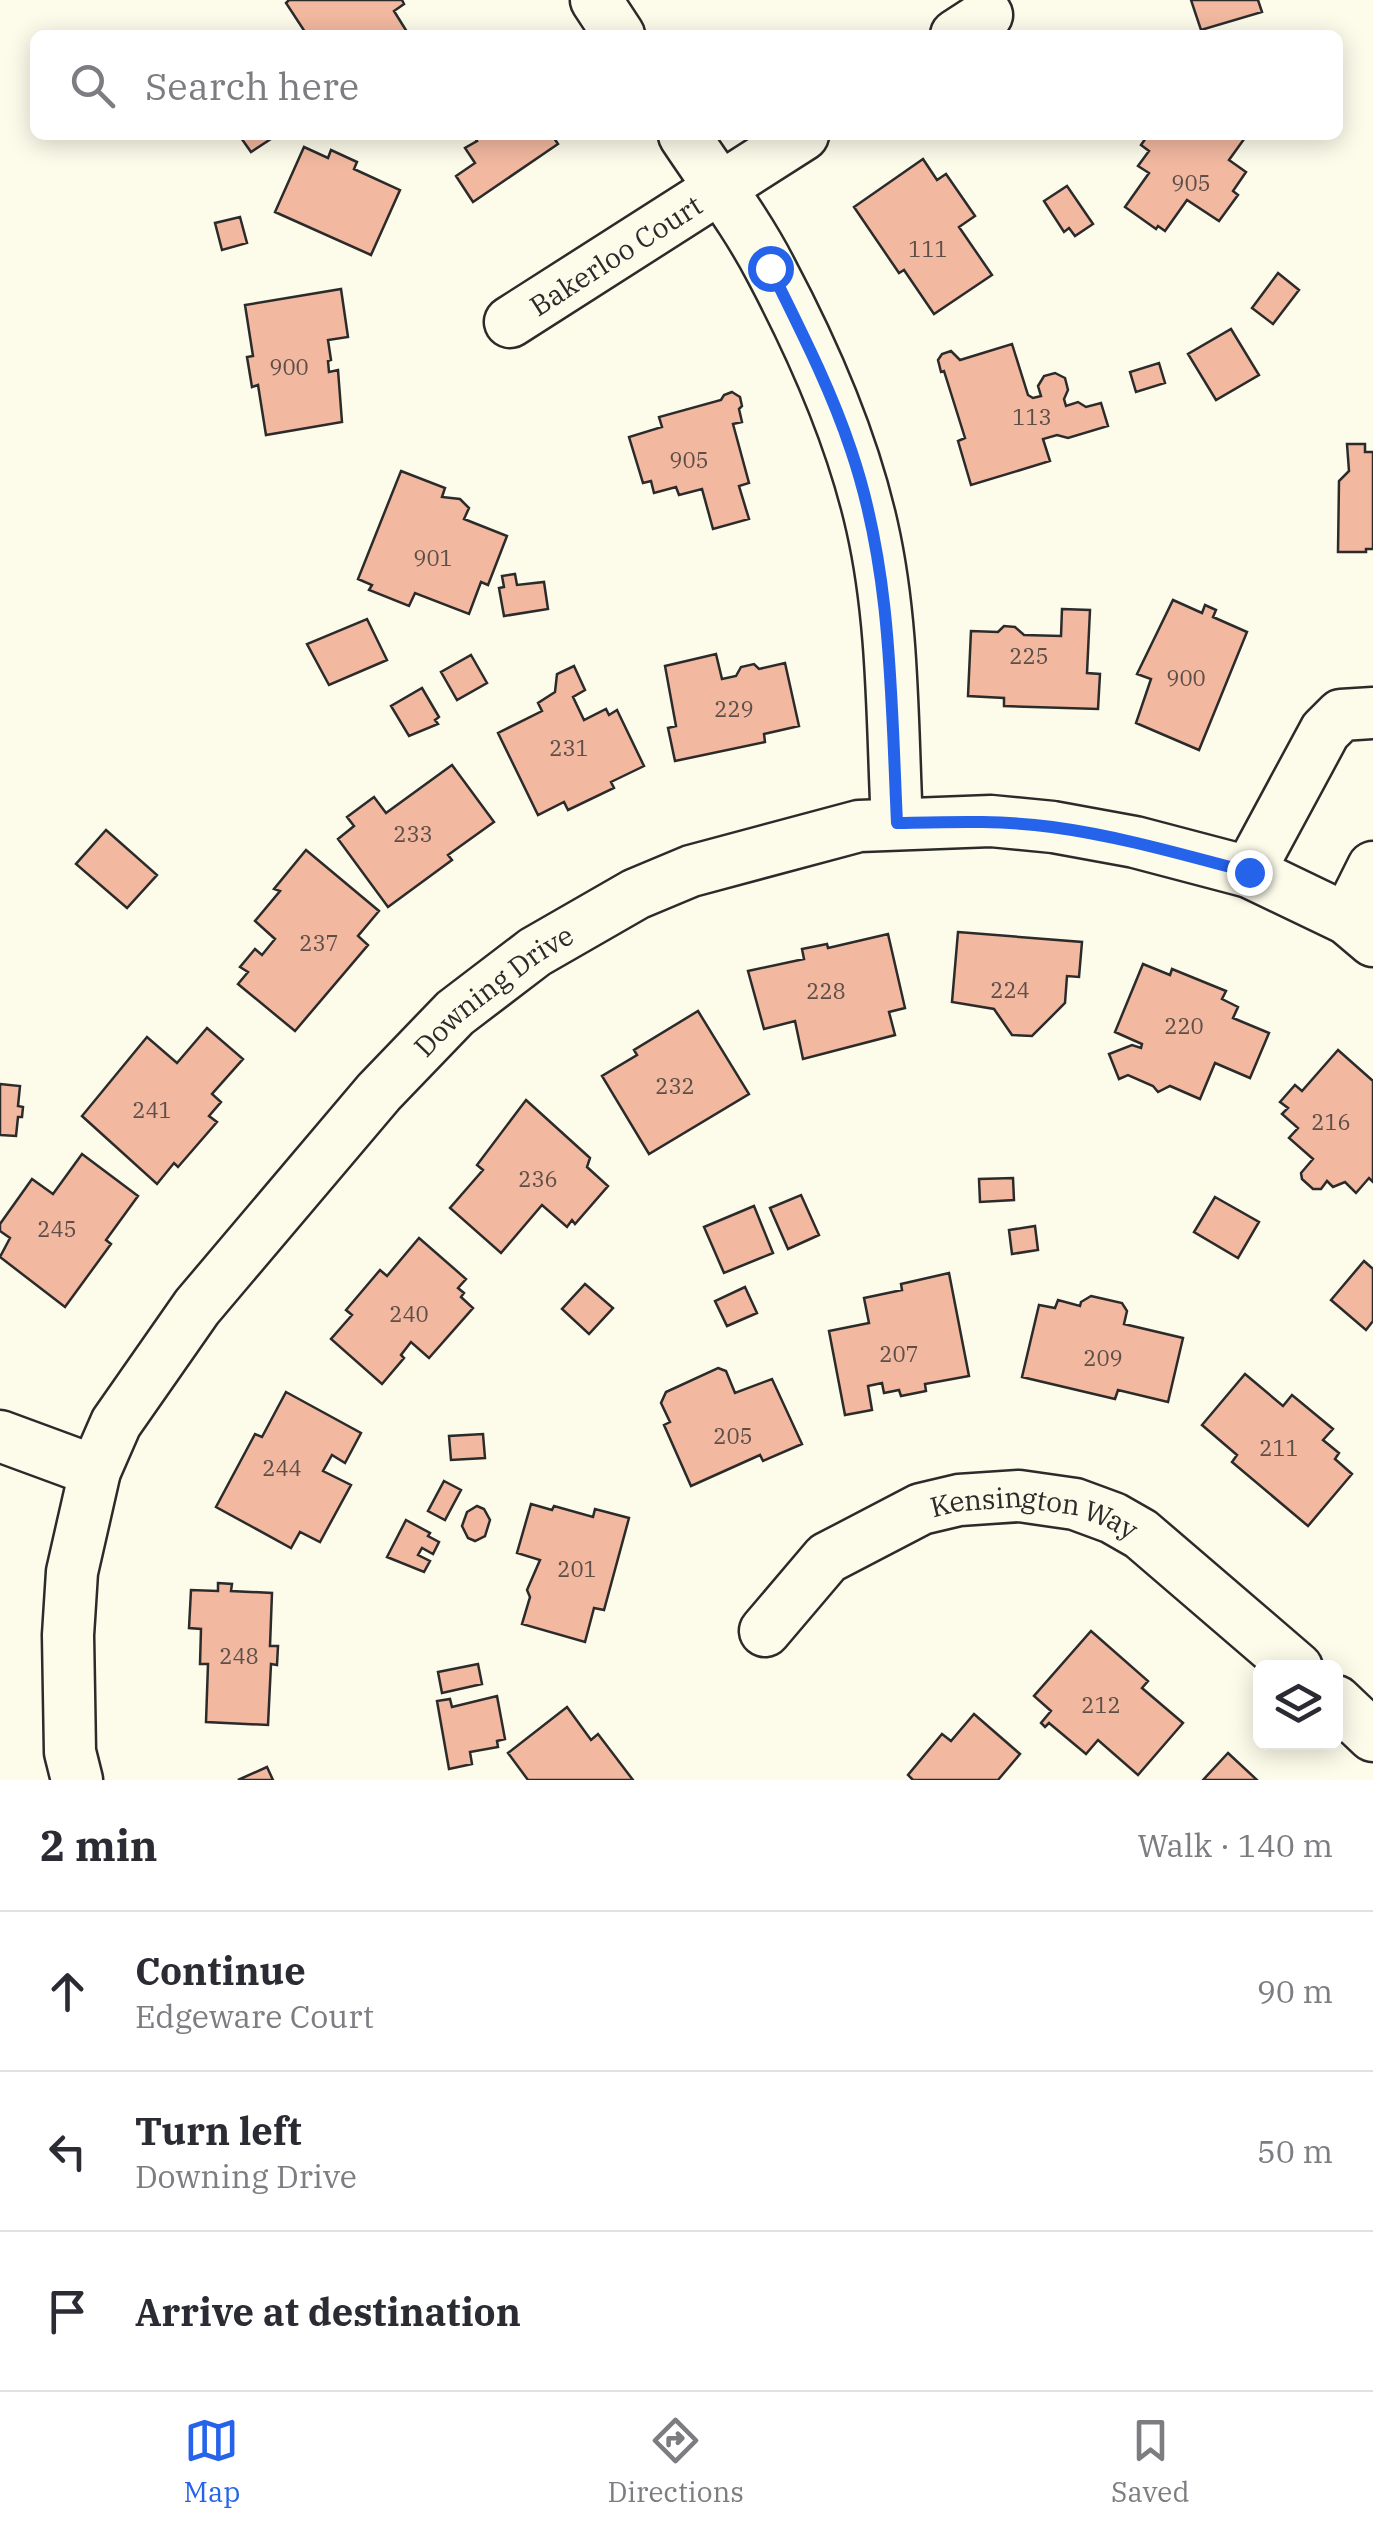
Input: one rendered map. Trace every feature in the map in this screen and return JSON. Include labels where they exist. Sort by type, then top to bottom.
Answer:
[{"type":"street","points":[[596,0],[616,30]]},
{"type":"street","points":[[687,140],[770,268],[822,376],[852,451],[872,527],[888,625],[897,823]]},
{"type":"street","name":"Bakerloo Court","points":[[510,322],[795,140]]},
{"type":"street","points":[[1249,872],[1325,731],[1340,715],[1373,713]]},
{"type":"street","name":"Downing Drive","points":[[76,1780],[70,1752],[68,1635],[72,1572],[95,1472],[116,1423],[197,1307],[379,1092],[455,1012],[535,952],[636,894],[691,871],[859,826],[897,823],[991,821],[1054,827],[1135,842],[1249,872],[1360,930]]},
{"type":"street","points":[[1360,930],[1373,867]]},
{"type":"street","points":[[0,1436],[95,1472]]},
{"type":"street","name":"Kensington Way","points":[[765,1631],[827,1558],[920,1509],[959,1500],[1020,1496],[1075,1504],[1113,1518],[1140,1534],[1288,1660]]},
{"type":"street","points":[[1343,1708],[1373,1736]]},
{"type":"building","points":[[402,0],[404,4],[394,11],[406,30],[304,30],[286,3]]},
{"type":"building","points":[[1191,0],[1258,0],[1262,12],[1201,30]]},
{"type":"building","points":[[243,140],[269,140],[251,152]]},
{"type":"building","points":[[555,140],[558,144],[473,202],[456,176],[475,163],[465,148],[477,141]]},
{"type":"building","points":[[1144,140],[1243,140],[1229,160],[1246,172],[1233,191],[1238,195],[1219,221],[1187,200],[1165,231],[1158,226],[1156,229],[1125,207],[1149,173],[1138,166],[1149,151],[1141,145]]},
{"type":"building","points":[[304,147],[328,158],[331,150],[357,162],[354,169],[400,190],[371,255],[275,212]]},
{"type":"building","points":[[923,159],[937,180],[946,174],[975,216],[959,227],[992,275],[934,314],[904,270],[899,273],[854,207]]},
{"type":"building","points":[[1067,186],[1093,224],[1075,236],[1069,228],[1064,232],[1044,201]]},
{"type":"building","points":[[240,217],[247,243],[222,250],[215,223]]},
{"type":"building","points":[[1278,273],[1299,290],[1273,324],[1252,308]]},
{"type":"building","points":[[341,289],[348,337],[328,340],[328,361],[329,372],[338,370],[342,422],[266,435],[258,385],[252,387],[247,357],[253,356],[245,305]]},
{"type":"building","points":[[1231,329],[1259,375],[1216,400],[1188,354]]},
{"type":"building","points":[[1012,344],[1028,395],[1041,396],[1038,386],[1044,376],[1055,373],[1065,378],[1066,406],[1101,403],[1108,426],[1068,438],[1057,435],[1043,439],[1050,461],[971,485],[958,441],[965,438],[938,360],[951,351],[960,360]]},
{"type":"building","points":[[1159,363],[1165,383],[1136,392],[1130,372]]},
{"type":"building","points":[[732,392],[740,397],[742,406],[742,422],[733,424],[749,483],[739,486],[749,519],[713,529],[702,489],[679,495],[676,487],[654,493],[651,481],[643,483],[629,437],[662,427],[659,417],[721,400]]},
{"type":"building","points":[[1347,444],[1365,444],[1365,452],[1373,452],[1373,549],[1366,552],[1338,552],[1339,481],[1349,471]]},
{"type":"building","points":[[401,471],[445,488],[442,497],[460,499],[469,508],[464,519],[507,536],[488,585],[481,582],[469,614],[415,593],[409,606],[369,590],[372,585],[358,579]]},
{"type":"building","points":[[515,574],[517,585],[544,582],[548,609],[504,616],[499,588],[504,587],[502,576]]},
{"type":"building","points":[[1173,600],[1202,613],[1205,605],[1216,610],[1213,617],[1247,632],[1199,750],[1136,723],[1151,679],[1137,674]]},
{"type":"building","points":[[1062,609],[1090,610],[1087,673],[1100,674],[1098,709],[1004,706],[1004,698],[968,696],[971,631],[998,632],[1004,626],[1015,627],[1024,635],[1061,636]]},
{"type":"building","points":[[367,619],[387,660],[329,685],[307,644]]},
{"type":"building","points":[[716,654],[722,679],[736,676],[741,667],[754,664],[759,669],[785,663],[799,726],[764,734],[765,742],[675,761],[668,728],[676,726],[665,666]]},
{"type":"building","points":[[471,655],[487,683],[457,700],[441,672]]},
{"type":"building","points":[[574,666],[585,690],[573,697],[584,720],[606,709],[609,715],[617,710],[644,766],[611,782],[614,788],[568,810],[564,802],[538,815],[498,733],[542,711],[538,703],[555,692],[557,674]]},
{"type":"building","points":[[422,688],[439,717],[435,720],[438,724],[409,736],[391,706]]},
{"type":"building","points":[[452,765],[494,822],[448,855],[452,860],[388,907],[338,839],[354,826],[347,817],[374,797],[386,813]]},
{"type":"building","points":[[106,830],[157,875],[127,908],[76,864]]},
{"type":"building","points":[[306,850],[379,911],[358,936],[368,945],[295,1031],[238,984],[248,972],[240,967],[255,949],[262,955],[275,939],[255,921],[280,891],[274,889]]},
{"type":"building","points":[[958,932],[1082,942],[1079,977],[1067,976],[1065,1003],[1032,1036],[1012,1035],[994,1009],[952,1002]]},
{"type":"building","points":[[888,934],[905,1008],[889,1012],[895,1035],[803,1059],[795,1021],[764,1029],[748,971],[804,959],[802,949],[827,944],[828,948]]},
{"type":"building","points":[[1143,964],[1170,975],[1172,969],[1226,991],[1222,999],[1238,1007],[1233,1018],[1269,1033],[1250,1078],[1215,1063],[1200,1099],[1170,1086],[1158,1092],[1128,1075],[1119,1079],[1109,1054],[1132,1045],[1141,1048],[1142,1044],[1115,1032]]},
{"type":"building","points":[[698,1011],[749,1094],[649,1154],[602,1076],[637,1055],[634,1050]]},
{"type":"building","points":[[207,1028],[243,1059],[212,1094],[221,1102],[209,1116],[217,1122],[178,1167],[174,1163],[157,1184],[82,1116],[147,1037],[177,1063]]},
{"type":"building","points":[[1338,1050],[1373,1081],[1373,1182],[1369,1178],[1356,1193],[1345,1182],[1333,1187],[1327,1181],[1321,1189],[1313,1189],[1302,1179],[1301,1173],[1313,1159],[1289,1138],[1298,1128],[1282,1114],[1288,1108],[1280,1102],[1295,1085],[1302,1091]]},
{"type":"building","points":[[0,1084],[20,1086],[18,1106],[23,1107],[16,1136],[0,1135]]},
{"type":"building","points":[[526,1100],[590,1158],[587,1167],[608,1186],[575,1224],[572,1220],[567,1227],[542,1205],[501,1253],[450,1208],[483,1170],[477,1165]]},
{"type":"building","points":[[82,1154],[138,1196],[106,1240],[111,1244],[65,1307],[0,1257],[10,1238],[0,1231],[0,1224],[32,1179],[53,1194]]},
{"type":"building","points":[[1013,1178],[1014,1200],[980,1202],[979,1179]]},
{"type":"building","points":[[801,1195],[819,1235],[788,1249],[770,1208]]},
{"type":"building","points":[[1215,1197],[1259,1222],[1238,1258],[1194,1232]]},
{"type":"building","points":[[754,1206],[773,1253],[724,1273],[704,1227]]},
{"type":"building","points":[[1035,1226],[1038,1250],[1012,1254],[1009,1230]]},
{"type":"building","points":[[419,1238],[466,1279],[458,1288],[473,1308],[429,1358],[411,1342],[401,1355],[404,1358],[382,1384],[331,1339],[352,1315],[346,1310],[380,1270],[387,1276]]},
{"type":"building","points":[[1364,1261],[1373,1269],[1373,1321],[1366,1330],[1331,1300]]},
{"type":"building","points":[[949,1273],[969,1376],[925,1384],[926,1391],[901,1396],[899,1390],[884,1393],[882,1383],[868,1386],[872,1410],[845,1415],[829,1331],[869,1323],[864,1298],[902,1290],[901,1284]]},
{"type":"building","points":[[585,1284],[613,1308],[589,1334],[562,1309]]},
{"type":"building","points":[[745,1287],[757,1313],[727,1326],[715,1301]]},
{"type":"building","points":[[1091,1296],[1122,1303],[1127,1311],[1124,1324],[1183,1338],[1168,1402],[1118,1390],[1115,1399],[1022,1377],[1039,1305],[1055,1308],[1058,1300],[1080,1306]]},
{"type":"building","points":[[718,1368],[726,1371],[735,1393],[772,1379],[802,1444],[763,1461],[760,1455],[691,1486],[664,1425],[670,1422],[661,1403],[666,1392]]},
{"type":"building","points":[[1245,1374],[1283,1406],[1292,1395],[1333,1429],[1323,1440],[1339,1453],[1335,1459],[1352,1474],[1308,1526],[1232,1462],[1237,1455],[1202,1425]]},
{"type":"building","points":[[286,1392],[361,1433],[345,1463],[332,1455],[323,1471],[351,1485],[320,1542],[300,1532],[291,1548],[216,1507],[255,1434],[262,1437]]},
{"type":"building","points":[[483,1434],[485,1458],[451,1460],[449,1436]]},
{"type":"building","points":[[444,1481],[461,1490],[445,1520],[428,1511]]},
{"type":"building","points":[[531,1504],[593,1517],[595,1509],[629,1518],[604,1610],[594,1608],[585,1642],[522,1624],[530,1597],[527,1590],[540,1560],[517,1553]]},
{"type":"building","points":[[477,1506],[484,1509],[490,1520],[485,1536],[475,1541],[468,1538],[462,1526],[467,1512]]},
{"type":"building","points":[[406,1520],[439,1542],[433,1554],[422,1548],[418,1555],[430,1561],[424,1572],[387,1557]]},
{"type":"building","points":[[218,1583],[232,1584],[231,1591],[272,1593],[270,1646],[278,1646],[277,1665],[271,1664],[268,1725],[206,1722],[208,1664],[200,1664],[201,1629],[189,1628],[191,1590],[218,1591]]},
{"type":"building","points":[[1091,1631],[1148,1681],[1142,1688],[1183,1723],[1138,1775],[1098,1740],[1086,1754],[1049,1723],[1045,1727],[1041,1723],[1051,1711],[1034,1696]]},
{"type":"building","points":[[478,1664],[482,1684],[442,1693],[438,1672]]},
{"type":"building","points":[[497,1696],[505,1739],[497,1741],[498,1747],[470,1752],[472,1764],[449,1769],[437,1701],[450,1699],[452,1707]]},
{"type":"building","points":[[567,1707],[591,1740],[598,1734],[633,1780],[528,1780],[508,1753]]},
{"type":"building","points":[[974,1714],[1020,1754],[998,1780],[913,1780],[908,1775],[942,1734],[951,1741]]},
{"type":"building","points":[[1228,1753],[1257,1780],[1203,1780]]},
{"type":"building","points":[[267,1767],[273,1780],[238,1780]]},
{"type":"route","points":[[770,268],[822,376],[852,451],[872,527],[888,625],[897,823],[991,821],[1054,827],[1135,842],[1249,872]]}]
